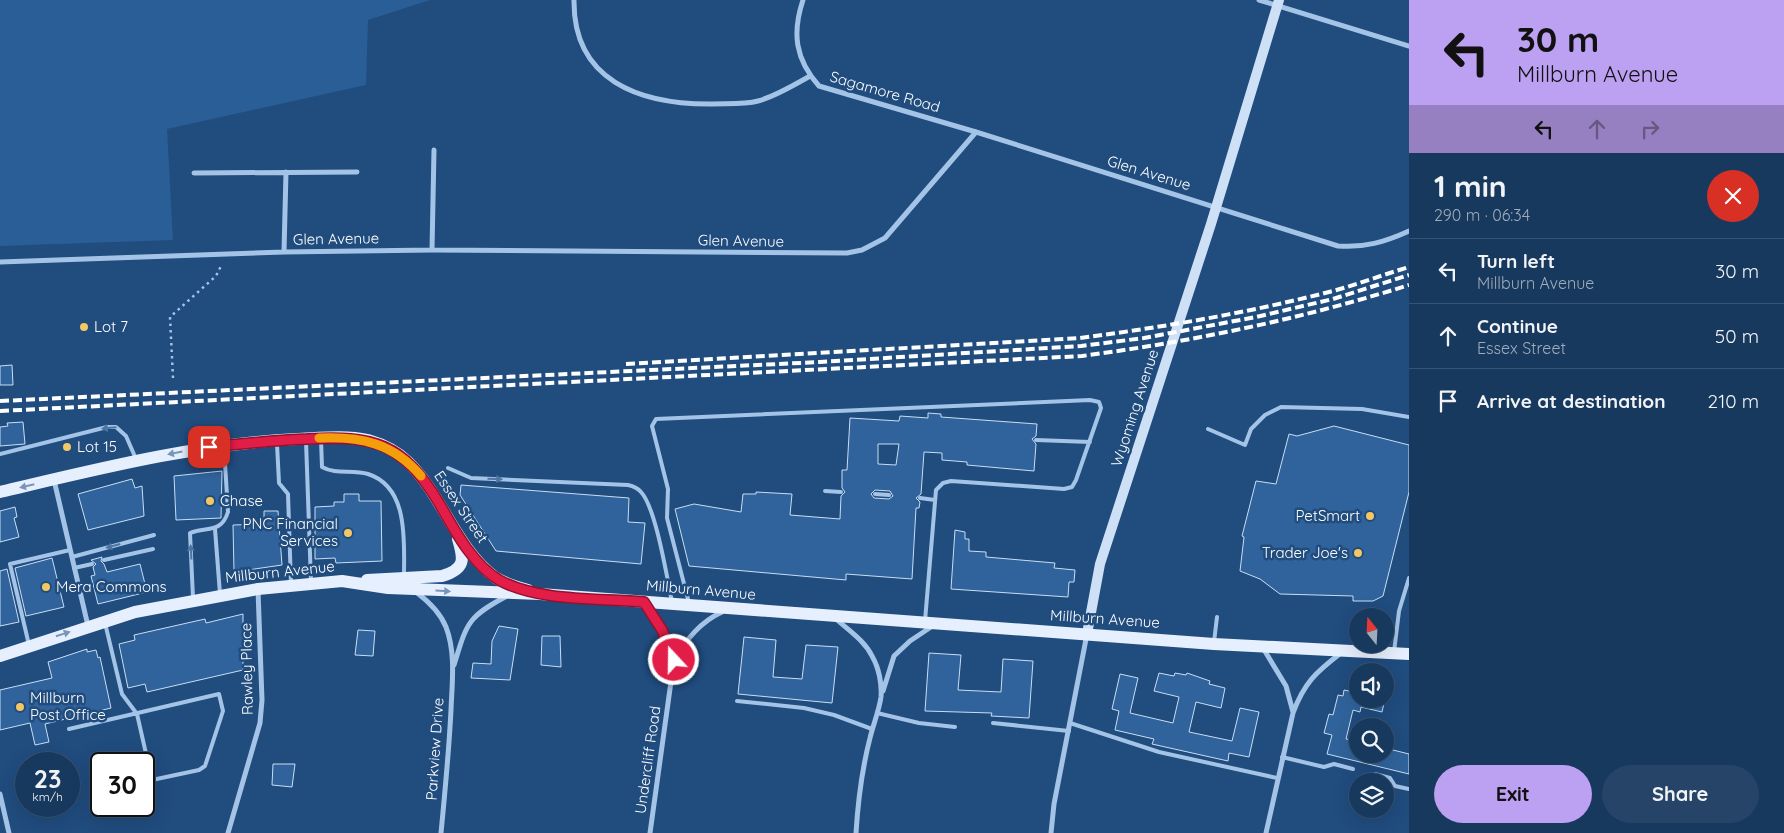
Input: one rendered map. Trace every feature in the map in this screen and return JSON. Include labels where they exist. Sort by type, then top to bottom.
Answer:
[{"type":"main road","name":"Wyoming Avenue","points":[[1087,634],[1100,564],[1216,206],[1278,3]]},
{"type":"main road","name":"Essex Street","points":[[0,492],[194,449],[277,440],[343,437],[368,440],[385,446],[405,459],[422,478],[457,534],[476,559],[498,579],[540,594]]},
{"type":"main road","points":[[342,581],[442,576],[458,569],[462,555],[457,534]]},
{"type":"main road","name":"Millburn Avenue","points":[[0,656],[105,621],[194,600],[258,589],[342,581],[414,590],[540,594],[1214,644],[1409,654]]},
{"type":"street","points":[[574,0],[577,31],[589,59],[610,80],[642,96],[698,104],[758,101],[810,76]]},
{"type":"street","name":"Sagamore Road","points":[[803,0],[796,31],[800,53],[810,76],[819,86],[976,132]]},
{"type":"street","points":[[1259,0],[1278,3],[1409,46]]},
{"type":"street","name":"Glen Avenue","points":[[0,262],[284,252],[432,250],[831,254],[862,250],[885,238],[976,132],[1216,206],[1338,246],[1357,247],[1376,244],[1409,231]]},
{"type":"street","points":[[432,250],[434,150]]},
{"type":"street","points":[[284,252],[286,172]]},
{"type":"street","points":[[194,173],[357,172]]},
{"type":"street","points":[[54,479],[88,626]]},
{"type":"street","name":"Rawley Place","points":[[228,833],[260,723],[262,700],[258,589]]},
{"type":"street","name":"Parkview Drive","points":[[414,590],[438,612],[450,639],[453,668],[449,752],[440,833]]},
{"type":"street","name":"Parkview Drive","points":[[453,668],[469,623],[488,605],[510,594]]},
{"type":"street","name":"Undercliff Road","points":[[644,602],[662,630],[674,660]]},
{"type":"street","name":"Undercliff Road","points":[[650,833],[674,660],[687,640],[703,623],[728,609]]},
{"type":"street","points":[[832,616],[860,639],[869,651],[878,672],[881,698]]},
{"type":"street","points":[[856,833],[858,798],[872,729],[894,656],[928,628],[948,625]]},
{"type":"street","name":"Wyoming Avenue","points":[[1051,833],[1054,804],[1087,634]]},
{"type":"street","points":[[1262,647],[1286,686],[1293,713]]},
{"type":"street","points":[[1266,833],[1293,713],[1300,695],[1311,677],[1342,652]]},
{"type":"street","points":[[0,794],[9,833]]},
{"type":"lane","points":[[690,606],[667,518],[668,489],[652,426],[656,419],[1095,400],[1100,402],[1101,408],[1076,480],[1068,488],[951,481],[943,483],[936,490],[925,623]]},
{"type":"lane","points":[[1208,429],[1245,445],[1252,429],[1265,415],[1280,407],[1362,409],[1409,417]]},
{"type":"lane","points":[[0,454],[116,427],[126,436],[136,461]]},
{"type":"lane","points":[[320,438],[322,467],[328,470],[367,473],[391,490],[400,507],[404,578]]},
{"type":"lane","points":[[306,439],[311,584]]},
{"type":"lane","points":[[277,440],[280,483],[288,494],[291,586]]},
{"type":"lane","points":[[1036,440],[1090,442]]},
{"type":"lane","points":[[194,600],[190,532],[215,529],[226,520],[228,512],[224,446]]},
{"type":"lane","points":[[448,468],[471,478],[628,485],[637,487],[646,500],[658,537],[673,604]]},
{"type":"lane","points":[[825,490],[841,492]]},
{"type":"lane","points":[[875,494],[888,496]]},
{"type":"lane","points":[[920,498],[935,500]]},
{"type":"lane","points":[[215,529],[220,595]]},
{"type":"lane","points":[[72,557],[154,535]]},
{"type":"lane","points":[[104,560],[153,549]]},
{"type":"lane","points":[[29,645],[10,564],[70,550]]},
{"type":"lane","points":[[74,568],[92,564]]},
{"type":"lane","points":[[1394,654],[1399,611],[1409,578]]},
{"type":"lane","points":[[1214,644],[1217,617]]},
{"type":"lane","points":[[69,729],[137,714],[219,694],[223,711],[204,766],[199,770],[152,780],[137,714],[122,694],[105,621]]},
{"type":"lane","points":[[737,700],[804,708],[834,714],[872,729]]},
{"type":"lane","points":[[877,713],[920,723],[955,727]]},
{"type":"lane","points":[[993,723],[1068,731]]},
{"type":"lane","points":[[1070,723],[1159,752],[1277,778]]},
{"type":"lane","points":[[1282,758],[1324,767],[1334,764],[1353,768]]},
{"type":"lane","points":[[1394,784],[1409,790]]},
{"type":"path","points":[[173,378],[170,317],[216,276],[221,266]]},
{"type":"shaded area","points":[[0,0],[430,0],[368,20],[366,85],[167,129],[173,240],[0,246]]},
{"type":"building","points":[[12,365],[13,385],[0,385],[0,366]]},
{"type":"building","points":[[928,413],[941,414],[941,417],[1037,424],[1036,436],[1032,439],[1036,444],[1034,471],[967,465],[967,462],[942,460],[942,453],[924,452],[921,494],[916,498],[920,502],[919,508],[916,508],[912,579],[846,574],[846,580],[689,566],[675,509],[694,504],[741,512],[743,494],[756,494],[756,492],[792,494],[790,515],[840,519],[841,496],[845,492],[842,488],[842,470],[847,470],[850,418],[899,421],[900,416],[928,418]],"holes":[[[878,444],[899,444],[896,465],[878,464]],[[875,490],[890,491],[893,496],[889,499],[874,498],[871,494]]]},
{"type":"building","points":[[23,422],[25,444],[0,446],[0,427],[8,426],[7,423]]},
{"type":"building","points":[[1334,426],[1409,445],[1409,492],[1383,596],[1373,601],[1353,601],[1353,596],[1280,594],[1260,579],[1240,571],[1244,537],[1242,536],[1256,481],[1276,484],[1289,434],[1297,436]]},
{"type":"building","points":[[222,471],[221,518],[176,520],[174,476]]},
{"type":"building","points":[[132,479],[135,488],[142,486],[144,516],[88,530],[78,494]]},
{"type":"building","points":[[461,485],[629,498],[628,522],[645,523],[641,564],[496,551],[460,495]]},
{"type":"building","name":"PNC Financial Services","points":[[344,494],[359,494],[359,501],[381,501],[382,561],[336,563],[335,558],[315,559],[315,507],[334,506],[334,502],[344,502]]},
{"type":"building","points":[[15,507],[17,517],[14,518],[19,537],[0,542],[0,511]]},
{"type":"building","points":[[264,511],[278,511],[282,565],[234,572],[233,525],[264,524]]},
{"type":"building","points":[[955,530],[965,532],[965,539],[969,539],[969,551],[986,552],[986,557],[1055,563],[1054,568],[1075,570],[1074,582],[1069,582],[1068,597],[951,589]]},
{"type":"building","points":[[102,557],[101,561],[107,572],[140,564],[147,592],[98,604],[91,576],[95,575],[93,567],[96,564],[91,560]]},
{"type":"building","name":"Mera Commons","points":[[52,558],[64,607],[26,616],[15,568]]},
{"type":"building","points":[[7,569],[19,622],[0,626],[0,571]]},
{"type":"building","points":[[243,614],[243,670],[147,692],[145,684],[128,688],[119,644],[135,640],[134,635],[205,619],[206,623]]},
{"type":"building","points":[[499,626],[518,629],[510,680],[471,678],[473,663],[491,664],[492,641]]},
{"type":"building","points":[[358,630],[375,631],[373,656],[355,655]]},
{"type":"building","points":[[542,636],[560,636],[561,667],[541,665]]},
{"type":"building","points":[[744,637],[776,640],[773,677],[802,679],[806,645],[838,647],[832,703],[738,694]]},
{"type":"building","points":[[87,649],[87,652],[96,650],[98,658],[100,657],[111,708],[45,724],[49,742],[35,745],[30,723],[0,730],[0,690],[52,678],[48,662]]},
{"type":"building","points":[[929,653],[961,655],[958,690],[1001,692],[1003,659],[1033,661],[1029,718],[991,716],[992,713],[925,711]]},
{"type":"building","points":[[1159,673],[1174,676],[1175,673],[1186,675],[1187,673],[1210,681],[1209,684],[1225,688],[1221,708],[1196,702],[1189,732],[1232,741],[1240,708],[1259,712],[1249,757],[1229,753],[1228,761],[1152,744],[1154,739],[1115,730],[1119,711],[1112,709],[1120,674],[1138,678],[1130,713],[1173,723],[1179,697],[1154,691]]},
{"type":"building","points":[[1344,690],[1349,691],[1349,708],[1361,708],[1360,712],[1353,710],[1351,718],[1349,718],[1346,739],[1349,740],[1349,759],[1327,754],[1332,735],[1324,733],[1329,714],[1333,715],[1338,695],[1343,696]]},
{"type":"building","points":[[1365,708],[1383,708],[1382,712]]},
{"type":"building","points":[[1394,750],[1409,754],[1409,774],[1364,763],[1394,763]]},
{"type":"building","points":[[273,764],[295,764],[292,787],[272,785]]},
{"type":"railway","points":[[626,364],[1080,338],[1174,324],[1298,300],[1409,267]]},
{"type":"railway","points":[[0,401],[820,362],[1081,346],[1144,338],[1256,317],[1333,299],[1409,275]]},
{"type":"railway","points":[[0,411],[1082,356],[1247,328],[1409,285]]},
{"type":"slow traffic","points":[[319,438],[357,438],[377,443],[405,459],[421,476]]},
{"type":"place","name":"Lot 7","points":[[84,327]]},
{"type":"place","name":"Lot 15","points":[[67,447]]},
{"type":"place","name":"Chase","points":[[210,501]]},
{"type":"place","name":"PetSmart","points":[[1370,516]]},
{"type":"place","name":"PNC Financial Services","points":[[348,533]]},
{"type":"place","name":"Trader Joe's","points":[[1358,553]]},
{"type":"place","name":"Mera Commons","points":[[46,587]]},
{"type":"place","name":"Millburn Post Office","points":[[20,707]]},
{"type":"route","points":[[209,447],[268,441],[343,437],[368,440],[385,446],[405,459],[413,467],[434,495],[457,534],[476,559],[498,579],[540,594],[644,602],[662,630],[674,660]]}]
